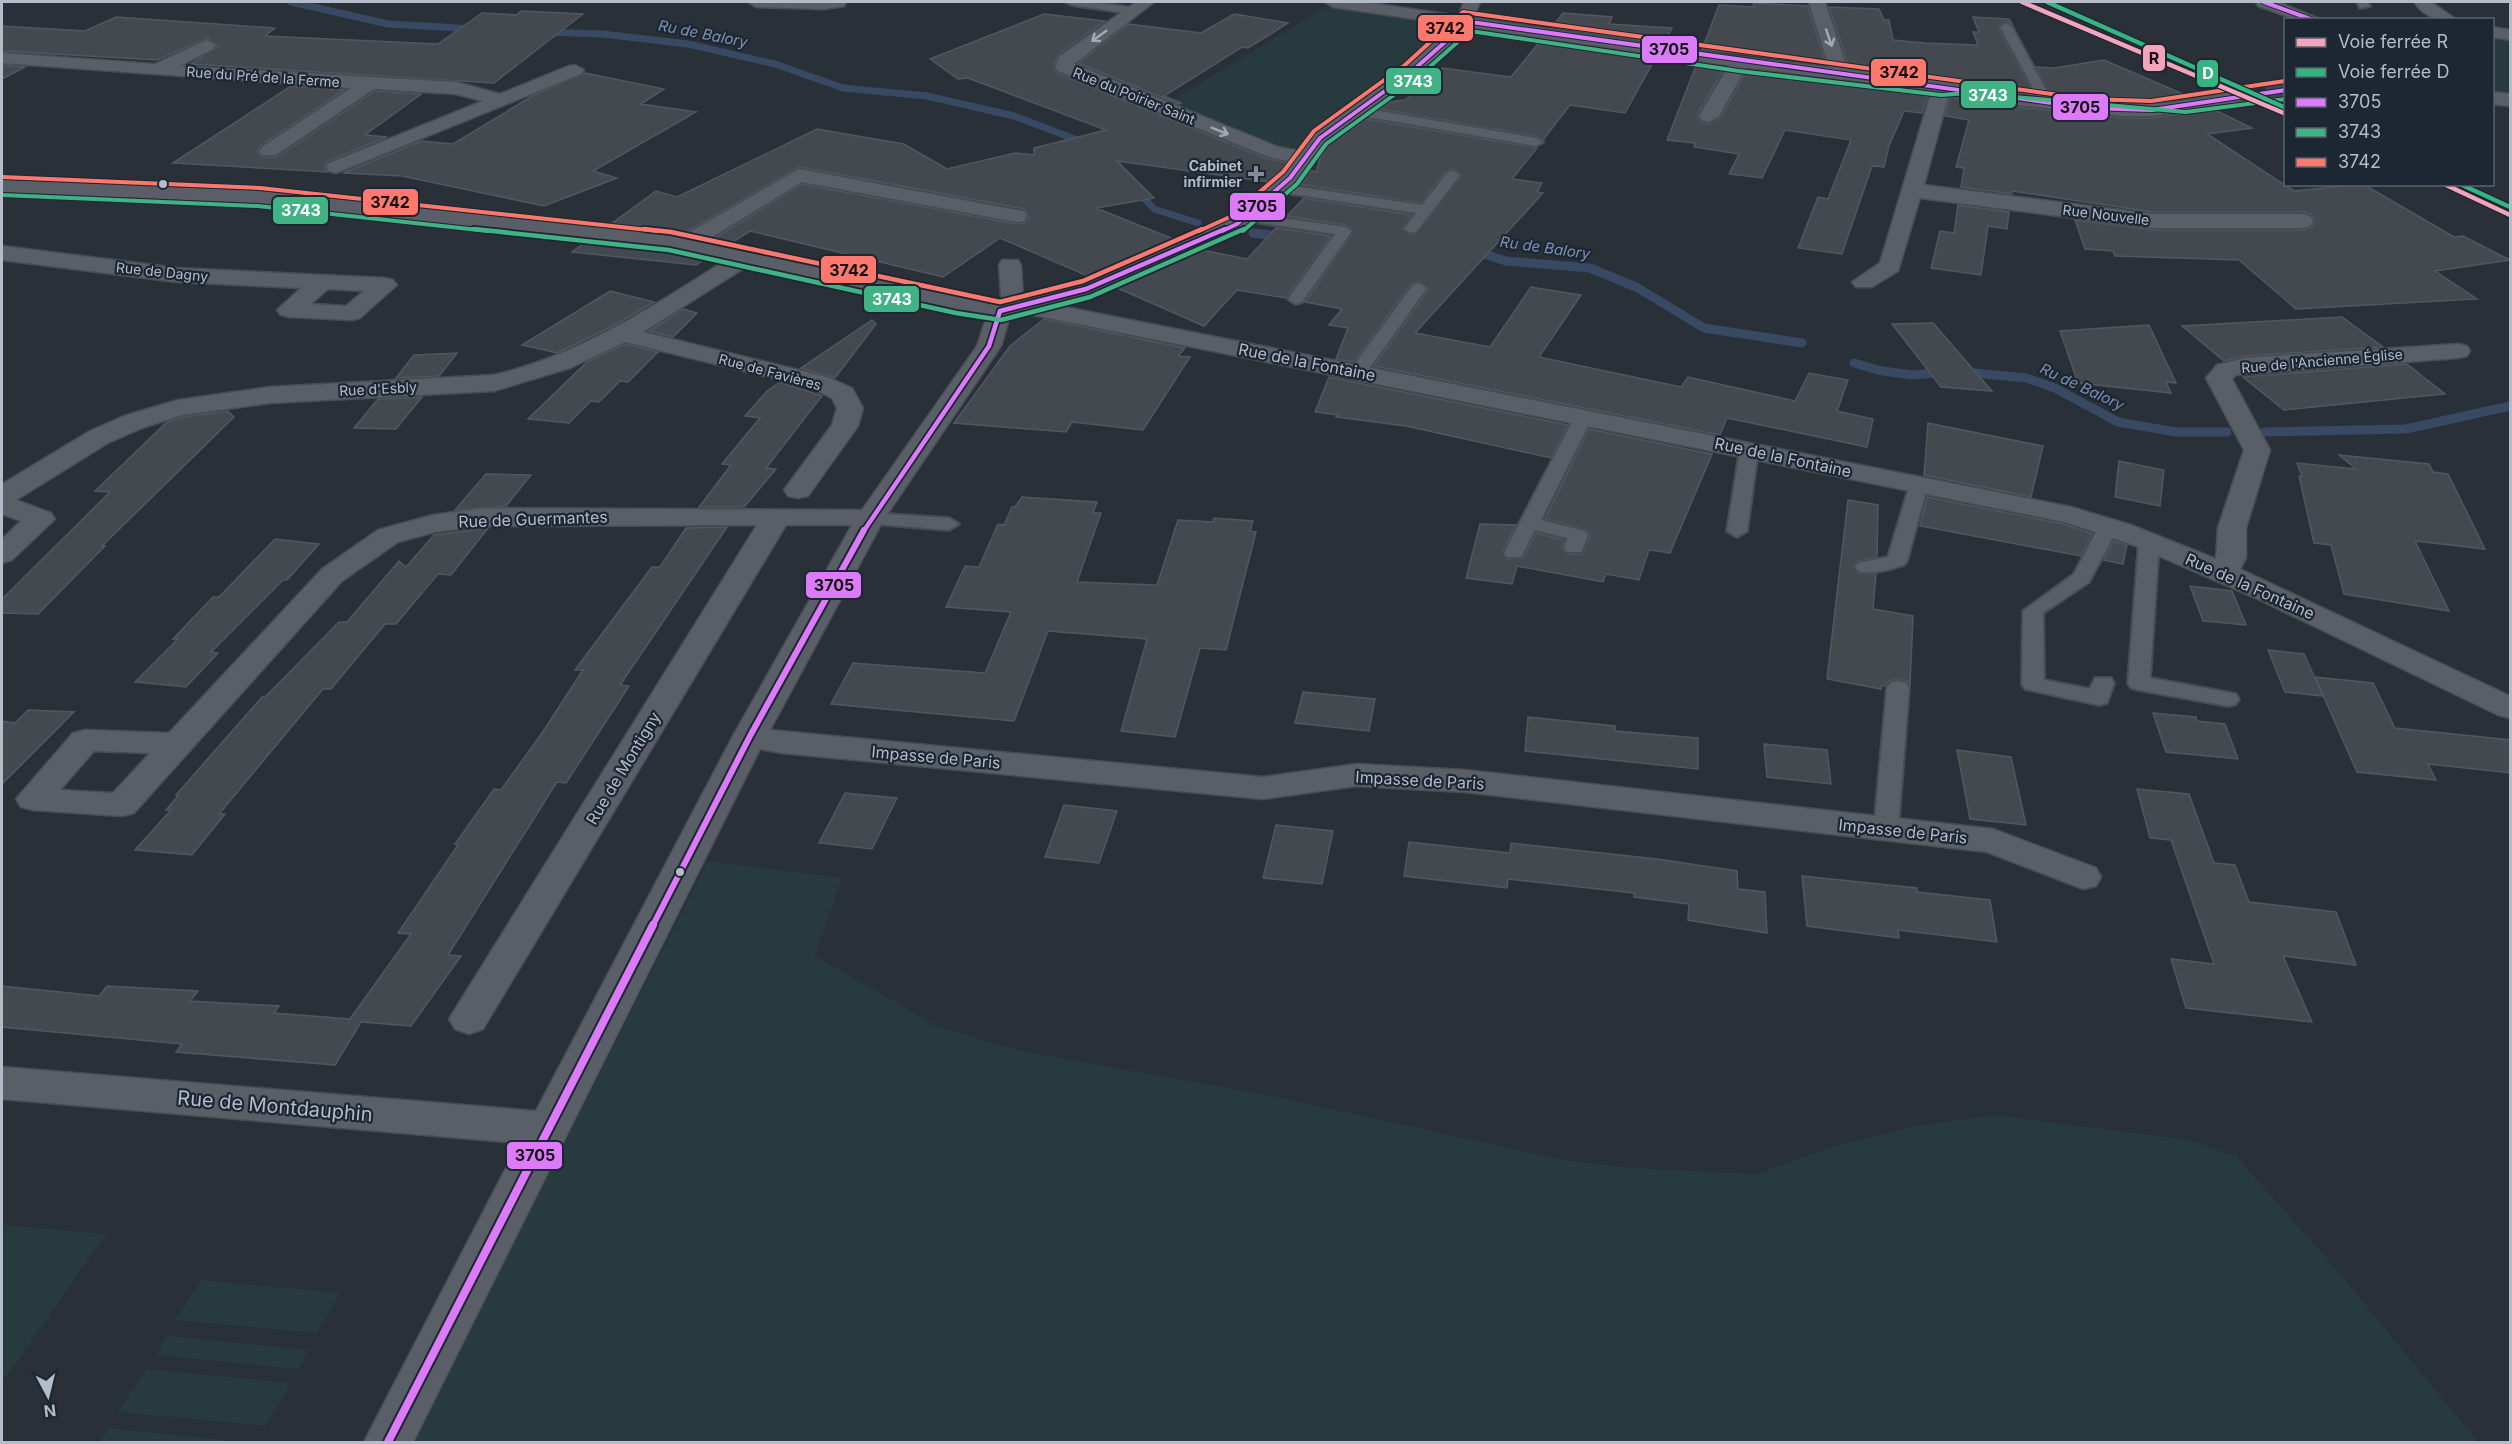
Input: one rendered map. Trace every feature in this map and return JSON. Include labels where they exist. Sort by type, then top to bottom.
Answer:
[{"type":"main road","points":[[2406,2],[2414,18]]},
{"type":"main road","points":[[2422,2],[2431,11],[2445,18]]},
{"type":"street","points":[[756,2],[824,4],[838,2]]},
{"type":"street","points":[[1333,2],[1468,11],[1740,62],[1942,86],[1970,94],[2087,108],[2152,110],[2186,103],[2237,98]]},
{"type":"street","points":[[1817,2],[1840,74]]},
{"type":"street","points":[[2264,2],[2308,18]]},
{"type":"street","name":"Rue du Poirier Saint","points":[[1140,6],[1066,60],[1064,67],[1273,152],[1304,158]]},
{"type":"street","points":[[1012,305],[1086,289],[1237,224],[1279,188],[1320,138],[1411,72],[1462,27],[1468,11]]},
{"type":"street","points":[[2494,32],[2511,35]]},
{"type":"street","name":"Rue du Pré de la Ferme","points":[[157,70],[207,45]]},
{"type":"street","name":"Rue du Pré de la Ferme","points":[[2,58],[456,88],[502,100]]},
{"type":"street","points":[[1709,116],[1740,62]]},
{"type":"street","points":[[336,167],[574,70]]},
{"type":"street","name":"Rue du Pré de la Ferme","points":[[269,151],[369,84]]},
{"type":"street","points":[[1942,86],[1968,84],[2186,103]]},
{"type":"street","points":[[1864,282],[1890,266],[1942,86]]},
{"type":"street","points":[[2494,98],[2511,100]]},
{"type":"street","points":[[685,244],[800,175],[1016,216]]},
{"type":"street","points":[[2,202],[12,186]]},
{"type":"street","name":"Rue de la Fontaine","points":[[12,186],[260,197],[685,244],[958,304],[1012,305],[1584,416],[2071,515],[2109,526],[2223,573],[2377,642],[2510,709]]},
{"type":"street","name":"Rue Nouvelle","points":[[1911,190],[2153,221],[2302,221]]},
{"type":"street","name":"Rue de Dagny","points":[[2,253],[177,275],[324,281]]},
{"type":"street","name":"Rue d'Esbly","points":[[2,496],[99,437],[133,422],[178,408],[270,396],[494,383],[528,377],[551,369],[621,334],[746,257]]},
{"type":"street","points":[[388,1443],[750,736],[870,519],[988,346],[1012,305],[1010,265]]},
{"type":"street","name":"Rue de Favières","points":[[621,334],[818,382],[843,393],[850,408],[845,426],[798,490]]},
{"type":"street","name":"Rue de l'Ancienne Église","points":[[2223,573],[2231,558],[2232,528],[2257,450],[2219,378],[2226,370],[2246,365],[2458,351]]},
{"type":"street","points":[[2,504],[41,519],[2,554]]},
{"type":"street","name":"Rue de Montigny","points":[[469,1019],[777,516]]},
{"type":"street","name":"Rue de Guermantes","points":[[175,744],[332,575],[388,536],[433,524],[482,517],[846,516],[870,519]]},
{"type":"street","name":"Impasse de Paris","points":[[750,736],[793,744],[1263,788],[1357,775],[1465,781],[1993,841],[2083,877]]},
{"type":"street","name":"Rue de Montdauphin","points":[[2,1083],[549,1129]]},
{"type":"lane","points":[[1072,2],[1140,6]]},
{"type":"lane","points":[[2006,27],[2040,90]]},
{"type":"lane","points":[[1356,111],[1536,142]]},
{"type":"lane","points":[[1411,229],[1453,175]]},
{"type":"lane","points":[[1279,188],[1426,210]]},
{"type":"lane","points":[[1246,217],[1345,231],[1296,299]]},
{"type":"lane","points":[[1358,372],[1419,288]]},
{"type":"lane","points":[[1514,553],[1584,416]]},
{"type":"lane","points":[[1737,531],[1749,450]]},
{"type":"lane","points":[[1865,567],[1897,561],[1919,484]]},
{"type":"lane","points":[[870,519],[949,524]]},
{"type":"lane","points":[[1529,523],[1578,535],[1574,548]]},
{"type":"lane","points":[[2103,683],[2099,699],[2033,684],[2033,611],[2082,578],[2109,526]]},
{"type":"lane","points":[[2149,542],[2139,683],[2228,699]]},
{"type":"lane","points":[[1886,829],[1898,688]]},
{"type":"green space","points":[[1331,4],[1443,22],[1447,27],[1443,34],[1299,148],[1281,149],[1166,104]]},
{"type":"green space","points":[[2494,37],[2510,39],[2510,96],[2494,94]]},
{"type":"green space","points":[[708,861],[842,878],[815,956],[937,1026],[1022,1051],[1272,1096],[1563,1160],[1632,1168],[1756,1174],[1842,1144],[1917,1126],[1994,1115],[2189,1140],[2236,1156],[2337,1270],[2478,1442],[413,1442]]},
{"type":"green space","points":[[2,1225],[106,1234],[2,1383]]},
{"type":"green space","points":[[201,1280],[340,1293],[317,1333],[175,1320]]},
{"type":"green space","points":[[168,1336],[309,1350],[298,1369],[156,1355]]},
{"type":"green space","points":[[146,1369],[291,1383],[266,1426],[118,1412]]},
{"type":"green space","points":[[108,1428],[243,1442],[99,1442]]},
{"type":"building","points":[[1753,3],[1808,6],[1826,64],[1702,49],[1719,5],[1754,7]]},
{"type":"building","points":[[1829,7],[1879,9],[1884,20],[1889,20],[1893,40],[1925,43],[1978,45],[1973,32],[1979,32],[1973,17],[2009,19],[2012,24],[2005,21],[1998,28],[2035,95],[2046,95],[2048,91],[2036,67],[2054,68],[2104,60],[2190,97],[2126,103],[2073,100],[2019,93],[1942,78],[1849,67]]},
{"type":"building","points":[[521,11],[583,14],[494,83],[191,64],[218,46],[208,38],[157,60],[2,51],[2,26],[85,31],[116,17],[275,28],[265,36],[438,44],[482,13],[517,15]]},
{"type":"building","points":[[1563,13],[1612,17],[1609,24],[1672,28],[1663,44],[1552,27]]},
{"type":"building","points":[[1044,14],[1105,21],[1059,54],[1053,66],[1057,73],[1265,158],[1288,163],[1270,182],[1117,161],[1154,198],[1096,208],[1176,240],[1090,277],[1000,238],[943,277],[750,231],[728,245],[710,241],[802,184],[1016,224],[1024,223],[1029,217],[1024,209],[799,167],[681,235],[607,227],[656,191],[677,197],[817,129],[904,144],[947,169],[1015,153],[1034,155],[1034,148],[1106,130],[968,78],[958,79],[930,59]]},
{"type":"building","points":[[1234,14],[1288,23],[1248,48],[1242,47],[1164,96],[1181,103],[1178,104],[1078,63],[1129,24],[1201,33]]},
{"type":"building","points":[[1541,40],[1656,57],[1625,113],[1570,105],[1543,140],[1536,136],[1380,109],[1390,102],[1405,100],[1442,68],[1511,77]]},
{"type":"building","points":[[1697,63],[1725,67],[1697,115],[1700,121],[1708,124],[1721,117],[1747,70],[1929,92],[1922,113],[1904,111],[1889,146],[1884,167],[1872,166],[1842,254],[1798,248],[1818,197],[1828,199],[1851,140],[1785,130],[1762,178],[1729,174],[1739,154],[1694,147],[1695,143],[1667,140]]},
{"type":"building","points":[[2,65],[25,67],[2,79]]},
{"type":"building","points":[[585,73],[664,89],[641,104],[696,112],[593,171],[617,178],[544,206],[402,176],[343,173],[421,141],[453,144],[534,95]]},
{"type":"building","points":[[291,86],[344,90],[261,145],[257,151],[262,157],[277,157],[375,91],[421,94],[365,135],[387,137],[328,161],[324,167],[327,172],[173,163]]},
{"type":"building","points":[[1950,96],[1970,102],[2123,118],[2152,118],[2213,109],[2252,128],[2207,134],[2284,186],[2294,191],[2366,186],[2454,237],[2463,236],[2510,260],[2435,271],[2477,299],[2296,309],[2239,260],[2115,256],[2113,251],[2085,249],[2075,220],[2153,230],[2302,230],[2312,227],[2315,220],[2311,214],[2302,212],[2153,212],[2012,191],[2012,194],[1961,187],[1964,168],[1956,167],[1969,120],[1945,116]]},
{"type":"building","points":[[1366,119],[1537,148],[1512,179],[1542,183],[1537,192],[1543,193],[1415,333],[1490,347],[1531,287],[1581,295],[1539,357],[1681,387],[1688,377],[1795,401],[1809,373],[1848,380],[1837,411],[1873,419],[1867,447],[1727,418],[1720,435],[1374,366],[1429,289],[1420,281],[1411,284],[1354,362],[1336,359],[1348,328],[1329,325],[1342,309],[1305,302],[1354,231],[1345,225],[1287,216],[1304,198],[1412,215],[1402,229],[1410,235],[1416,234],[1462,175],[1454,169],[1446,171],[1421,203],[1298,184],[1309,170],[1316,172],[1321,154],[1327,146]]},
{"type":"building","points":[[1958,205],[2009,212],[2007,229],[1988,226],[1981,275],[1931,268],[1940,231],[1954,233]]},
{"type":"building","points":[[1276,228],[1331,236],[1286,298],[1237,290],[1204,326],[1115,287],[1202,250],[1247,259]]},
{"type":"building","points":[[587,241],[670,250],[706,258],[696,265],[572,252]]},
{"type":"building","points":[[610,291],[654,302],[613,326],[557,353],[522,345]]},
{"type":"building","points":[[683,309],[697,313],[673,337],[649,331]]},
{"type":"building","points":[[2342,317],[2383,347],[2246,356],[2224,361],[2182,326]]},
{"type":"building","points":[[1044,319],[1185,348],[1178,356],[1190,357],[1143,430],[1072,422],[1066,432],[954,423],[1010,346]]},
{"type":"building","points":[[872,320],[876,324],[835,378],[801,368]]},
{"type":"building","points":[[1933,323],[1992,391],[1941,387],[1892,324]]},
{"type":"building","points":[[2149,325],[2176,383],[2166,382],[2171,393],[2078,383],[2060,331]]},
{"type":"building","points":[[625,344],[658,352],[628,382],[620,381],[599,402],[591,401],[569,423],[528,419],[587,362]]},
{"type":"building","points":[[457,353],[439,376],[396,378],[414,355]]},
{"type":"building","points":[[2407,364],[2445,394],[2284,410],[2243,377]]},
{"type":"building","points":[[1329,377],[1568,425],[1551,458],[1406,426],[1336,417],[1338,415],[1315,412]]},
{"type":"building","points":[[780,382],[822,396],[766,468],[776,469],[744,507],[699,507],[731,465],[722,464],[760,418],[745,416],[767,391]]},
{"type":"building","points":[[422,397],[396,429],[354,428],[378,399]]},
{"type":"building","points":[[228,411],[234,417],[102,546],[105,546],[38,614],[2,613],[2,599],[110,492],[95,491],[167,422],[182,417]]},
{"type":"building","points":[[1928,423],[2043,446],[2031,497],[1924,475]]},
{"type":"building","points":[[1589,429],[1712,454],[1670,553],[1649,550],[1639,580],[1606,574],[1603,582],[1517,566],[1512,584],[1466,578],[1480,524],[1516,525],[1502,552],[1507,559],[1523,558],[1536,533],[1564,540],[1562,549],[1567,554],[1582,554],[1590,536],[1587,530],[1545,519]]},
{"type":"building","points":[[2339,455],[2429,464],[2433,472],[2448,474],[2485,549],[2415,541],[2449,611],[2344,594],[2331,545],[2314,543],[2299,476],[2302,476],[2297,463],[2356,469]]},
{"type":"building","points":[[2119,461],[2164,470],[2160,506],[2115,497]]},
{"type":"building","points":[[486,474],[531,475],[506,506],[455,510]]},
{"type":"building","points":[[1022,497],[1097,502],[1093,513],[1101,513],[1077,582],[1157,585],[1178,520],[1213,522],[1214,518],[1253,521],[1250,531],[1256,532],[1226,650],[1200,648],[1175,737],[1121,731],[1147,639],[1048,631],[1014,721],[831,704],[853,663],[985,673],[1011,612],[946,607],[965,566],[979,567],[998,524],[1004,525],[1012,507],[1015,507]]},
{"type":"building","points":[[1927,497],[2064,524],[2092,534],[2081,556],[1920,526]]},
{"type":"building","points":[[1848,500],[1878,505],[1877,557],[1858,561],[1853,567],[1858,573],[1876,574],[1873,609],[1913,616],[1910,685],[1907,681],[1897,679],[1881,686],[1881,689],[1827,679]]},
{"type":"building","points":[[727,527],[620,685],[629,686],[566,783],[557,782],[448,955],[461,956],[411,1026],[361,1022],[335,1065],[176,1052],[182,1044],[2,1027],[2,986],[99,996],[107,986],[198,991],[190,1001],[279,1006],[274,1013],[350,1019],[411,934],[398,933],[458,845],[455,844],[494,789],[501,790],[542,733],[583,670],[575,670],[652,567],[660,567],[686,528]]},
{"type":"building","points":[[488,528],[451,575],[438,574],[396,624],[385,624],[331,689],[323,689],[219,814],[225,814],[192,855],[135,850],[171,810],[166,810],[178,796],[176,795],[262,697],[265,697],[339,622],[347,622],[399,561],[406,567],[434,535]]},
{"type":"building","points":[[275,539],[319,544],[287,580],[283,580],[211,652],[218,653],[186,687],[135,682],[178,639],[173,639],[213,597],[219,597]]},
{"type":"building","points":[[2114,541],[2127,545],[2123,564],[2103,560]]},
{"type":"building","points":[[2190,586],[2232,591],[2246,625],[2203,621]]},
{"type":"building","points":[[2268,650],[2304,654],[2323,696],[2285,692]]},
{"type":"building","points":[[2315,677],[2373,683],[2395,728],[2511,740],[2511,773],[2428,764],[2436,780],[2357,772]]},
{"type":"building","points":[[1303,692],[1375,699],[1369,731],[1295,723]]},
{"type":"building","points":[[28,710],[74,712],[2,784],[2,721],[15,723]]},
{"type":"building","points":[[2153,713],[2196,717],[2197,721],[2225,724],[2238,759],[2166,752]]},
{"type":"building","points":[[1528,717],[1615,726],[1615,731],[1698,738],[1698,769],[1525,751]]},
{"type":"building","points":[[1764,744],[1827,750],[1831,784],[1767,777]]},
{"type":"building","points":[[1957,750],[2011,757],[2026,825],[1970,819]]},
{"type":"building","points":[[2137,789],[2189,794],[2214,863],[2235,865],[2249,902],[2336,912],[2356,965],[2283,956],[2312,1022],[2186,1008],[2171,959],[2214,964],[2171,840],[2150,838]]},
{"type":"building","points":[[845,793],[897,798],[872,849],[819,843]]},
{"type":"building","points":[[1064,805],[1117,811],[1099,863],[1045,857]]},
{"type":"building","points":[[1276,825],[1333,831],[1322,884],[1263,878]]},
{"type":"building","points":[[1409,842],[1510,853],[1511,843],[1657,859],[1737,871],[1738,889],[1765,892],[1767,933],[1688,920],[1689,904],[1634,897],[1634,893],[1508,879],[1507,888],[1404,876]]},
{"type":"building","points":[[1802,876],[1917,888],[1917,892],[1990,900],[1997,942],[1898,930],[1899,938],[1807,926]]},
{"type":"waterway","name":"Ru de Balory","points":[[291,2],[388,24],[476,29]]},
{"type":"waterway","name":"Ru de Balory","points":[[544,32],[602,34],[688,44],[775,64],[843,88],[927,96],[1014,116],[1088,144]]},
{"type":"waterway","name":"Ru de Balory","points":[[1134,187],[1154,209],[1198,223]]},
{"type":"waterway","name":"Ru de Balory","points":[[1253,233],[1285,237]]},
{"type":"waterway","name":"Ru de Balory","points":[[1484,254],[1506,261],[1590,268],[1638,288],[1704,328],[1802,343]]},
{"type":"waterway","name":"Ru de Balory","points":[[1854,363],[1882,371],[1913,375],[1954,371],[2026,378],[2055,388],[2118,422],[2176,432],[2227,432]]},
{"type":"waterway","name":"Ru de Balory","points":[[2264,432],[2406,429],[2510,406]]},
{"type":"tunnel","points":[[2237,97],[2284,90]]},
{"type":"rail line","name":"R","points":[[2022,2],[2284,113]]},
{"type":"rail line","name":"D","points":[[2047,2],[2284,107]]},
{"type":"rail line","name":"R","points":[[2448,186],[2510,215]]},
{"type":"rail line","name":"D","points":[[2464,186],[2510,207]]},
{"type":"transit line","name":"3705","points":[[2264,2],[2308,18]]},
{"type":"transit line","name":"3742","points":[[2,177],[260,188],[671,232],[1000,302],[1083,281],[1232,216],[1283,172],[1314,131],[1405,65],[1463,12],[2088,99],[2151,101],[2284,81]]},
{"type":"transit line","name":"3705","points":[[1464,21],[2087,108],[2152,110],[2284,90]]},
{"type":"transit line","name":"3705","points":[[1000,311],[1086,289],[1237,224],[1290,178],[1320,138],[1411,72],[1462,27],[1464,21]]},
{"type":"transit line","name":"3743","points":[[2,195],[258,206],[669,250],[956,313],[1001,320],[1090,297],[1241,232],[1297,184],[1326,144],[1416,79],[1470,31],[1739,71],[1941,95],[1968,93],[2186,112],[2284,99]]},
{"type":"transit line","name":"3705","points":[[388,1442],[750,736],[870,519],[989,346],[1000,311]]},
{"type":"place","name":"Cabinet infirmier","points":[[1256,174]]}]
